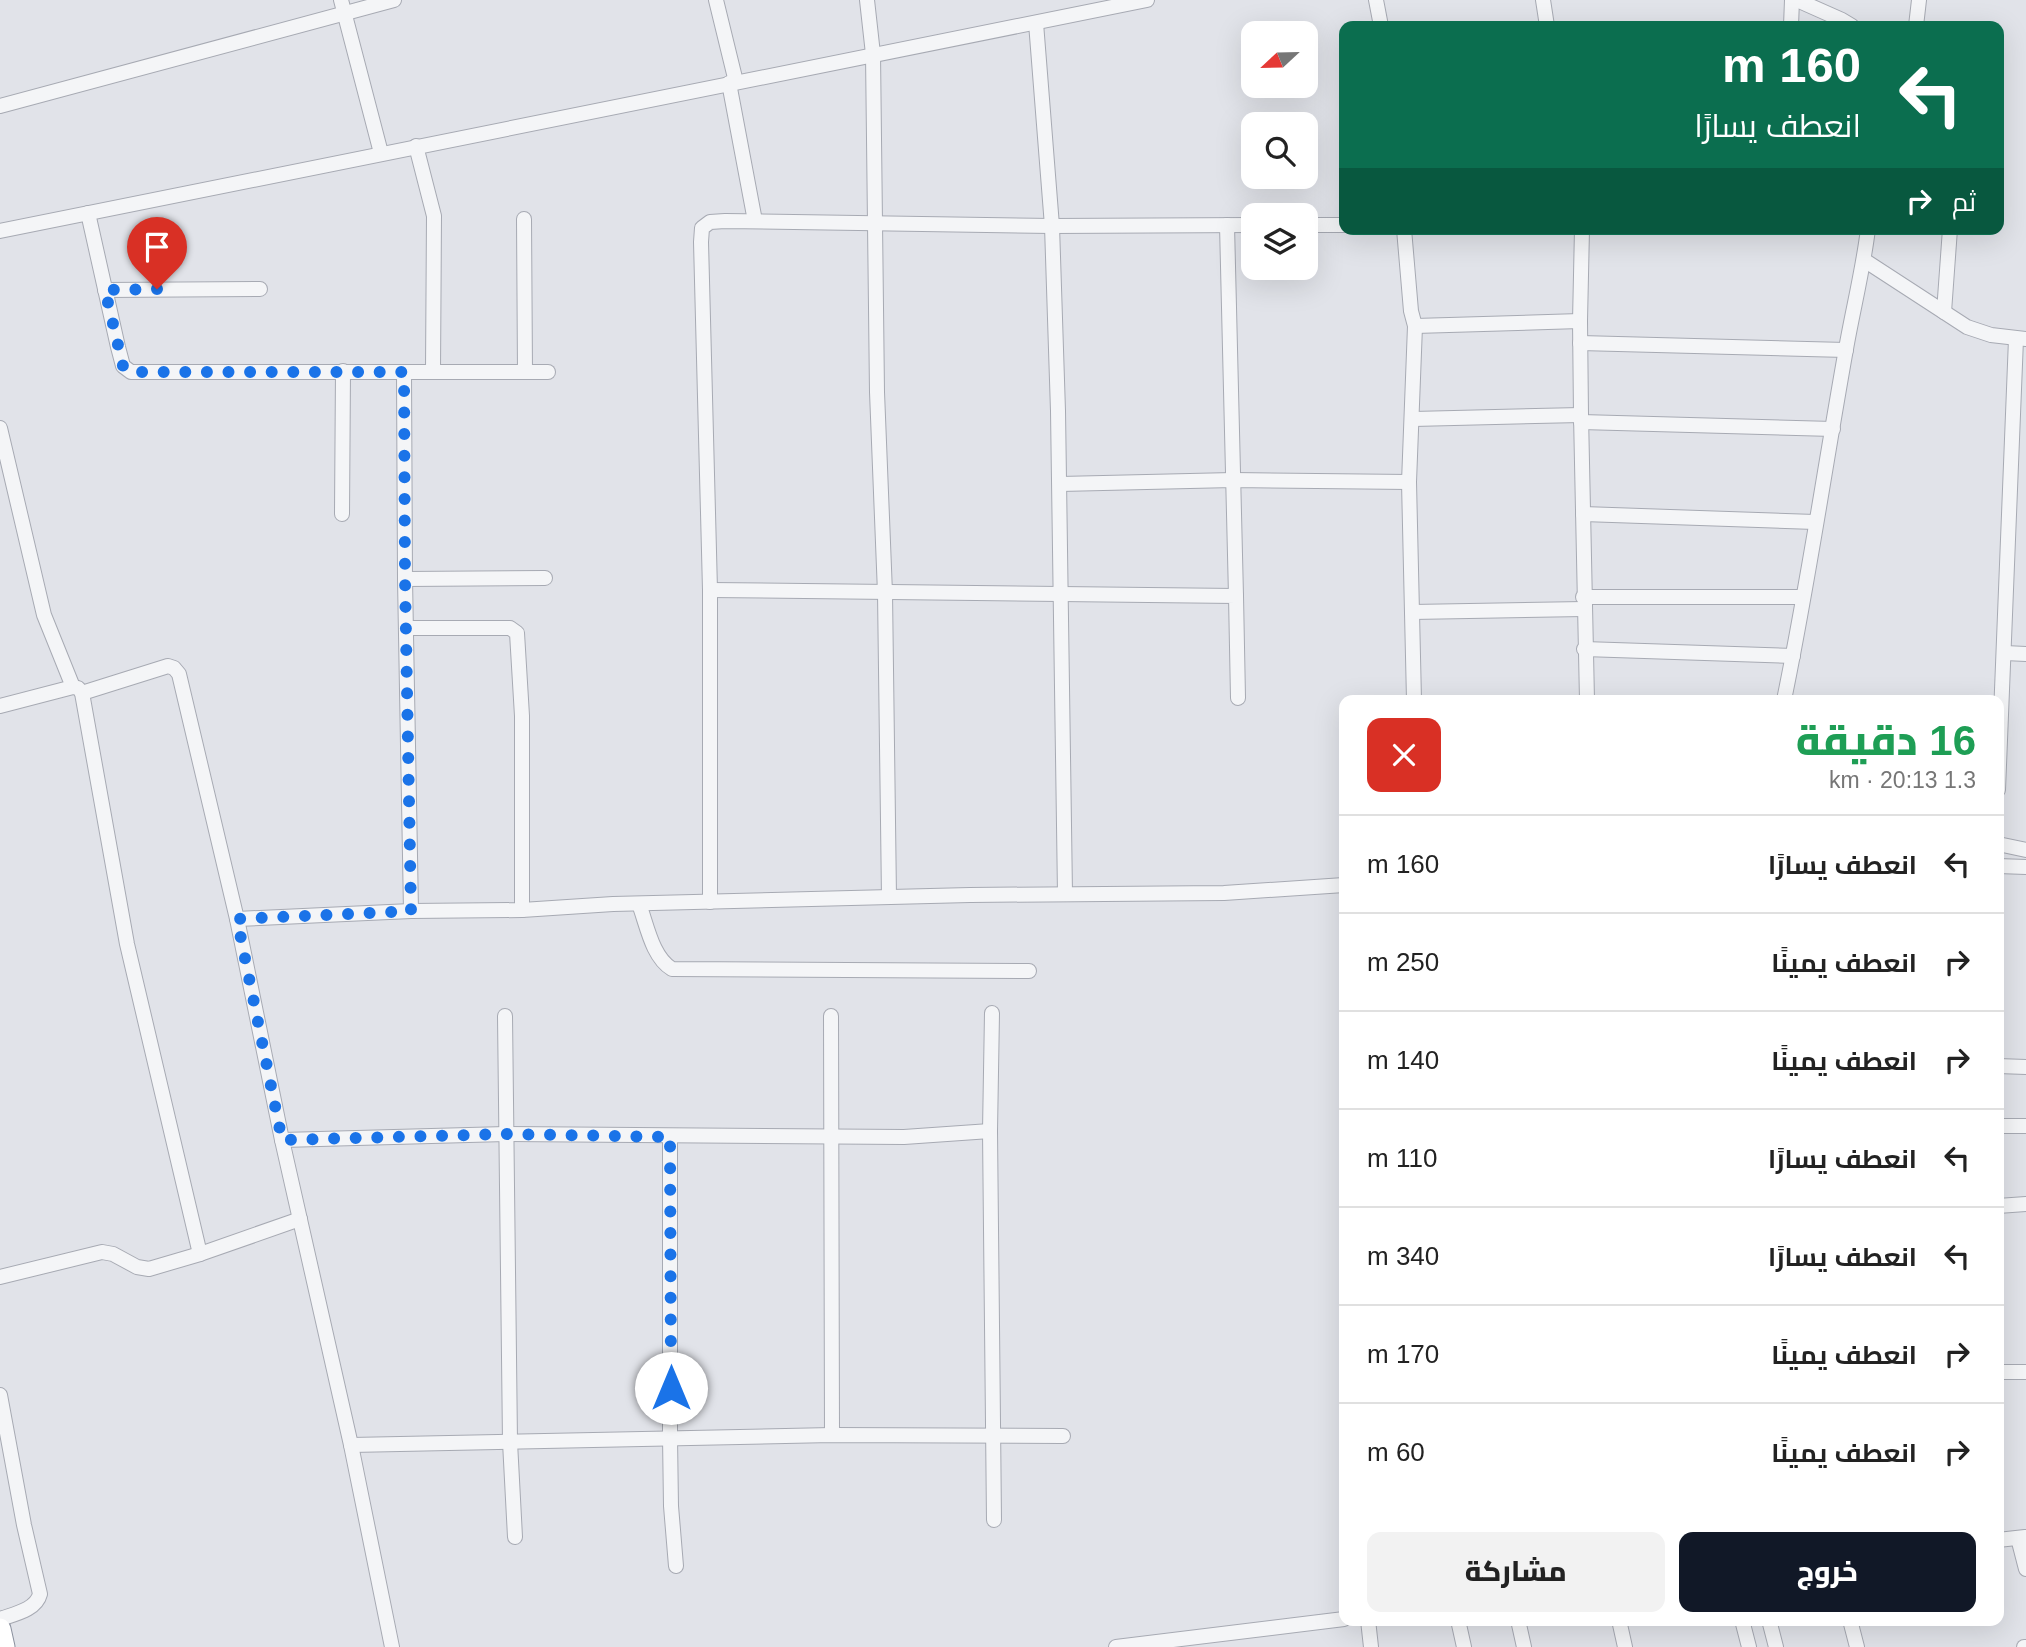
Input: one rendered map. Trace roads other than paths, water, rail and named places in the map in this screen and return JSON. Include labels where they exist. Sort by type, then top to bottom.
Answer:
[{"type":"highway","points":[[0,1629],[4,1647]]},
{"type":"street","points":[[0,106],[342,7],[394,0]]},
{"type":"street","points":[[716,0],[733,83],[755,221]]},
{"type":"street","points":[[867,0],[873,54],[877,392],[885,593],[890,897]]},
{"type":"street","points":[[0,231],[1147,0]]},
{"type":"street","points":[[1376,0],[1380,21]]},
{"type":"street","points":[[1543,0],[1546,21]]},
{"type":"street","points":[[1792,21],[1794,0],[1844,21]]},
{"type":"street","points":[[1917,21],[1919,0]]},
{"type":"street","points":[[342,7],[381,153]]},
{"type":"street","points":[[1036,23],[1052,226],[1060,484],[1065,894]]},
{"type":"street","points":[[416,146],[435,222],[433,371]]},
{"type":"street","points":[[88,212],[123,366],[131,372],[548,372]]},
{"type":"street","points":[[524,219],[524,372]]},
{"type":"street","points":[[710,902],[710,590],[702,228],[710,222],[755,221],[1052,226],[1241,225]]},
{"type":"street","points":[[1227,225],[1238,698]]},
{"type":"street","points":[[1318,225],[1339,225]]},
{"type":"street","points":[[1405,235],[1411,312],[1415,326],[1409,482],[1414,695]]},
{"type":"street","points":[[1582,235],[1580,343],[1587,695]]},
{"type":"street","points":[[1785,695],[1867,235]]},
{"type":"street","points":[[1944,312],[1950,235]]},
{"type":"street","points":[[1864,260],[1979,332],[2021,339],[2003,695]]},
{"type":"street","points":[[105,290],[260,289]]},
{"type":"street","points":[[1415,326],[1580,321]]},
{"type":"street","points":[[1580,343],[1846,350]]},
{"type":"street","points":[[341,514],[343,371]]},
{"type":"street","points":[[404,372],[411,911]]},
{"type":"street","points":[[1413,419],[1581,419],[1833,429]]},
{"type":"street","points":[[0,428],[44,615],[77,690],[127,944],[200,1254]]},
{"type":"street","points":[[1060,484],[1233,480],[1409,482]]},
{"type":"street","points":[[1583,514],[1815,522]]},
{"type":"street","points":[[405,579],[545,578]]},
{"type":"street","points":[[710,590],[1236,596]]},
{"type":"street","points":[[1412,612],[1584,603],[1803,597]]},
{"type":"street","points":[[406,628],[510,628],[517,633],[522,716],[522,911]]},
{"type":"street","points":[[1584,649],[1793,656]]},
{"type":"street","points":[[2005,653],[2026,654]]},
{"type":"street","points":[[0,706],[77,690],[168,666],[179,674],[237,919],[392,1647]]},
{"type":"street","points":[[2004,845],[2026,850]]},
{"type":"street","points":[[2004,866],[2026,867]]},
{"type":"street","points":[[237,919],[411,911],[522,911],[639,904],[890,897],[1224,893],[1339,885]]},
{"type":"street","points":[[639,904],[658,956],[663,964],[672,969],[1029,971]]},
{"type":"street","points":[[992,1013],[990,1131],[994,1520]]},
{"type":"street","points":[[505,1016],[510,1442],[515,1537]]},
{"type":"street","points":[[831,1016],[832,1435]]},
{"type":"street","points":[[2004,1066],[2026,1067]]},
{"type":"street","points":[[2004,1126],[2026,1126]]},
{"type":"street","points":[[282,1140],[506,1134],[904,1138],[990,1131]]},
{"type":"street","points":[[670,1137],[670,1437],[671,1506],[676,1566]]},
{"type":"street","points":[[2004,1206],[2026,1204]]},
{"type":"street","points":[[0,1277],[102,1252],[113,1254],[136,1268],[149,1269],[300,1219]]},
{"type":"street","points":[[2004,1372],[2026,1372]]},
{"type":"street","points":[[0,1395],[40,1594],[39,1601],[34,1606],[0,1619]]},
{"type":"street","points":[[351,1445],[670,1437],[1063,1436]]},
{"type":"street","points":[[2004,1539],[2022,1537],[2026,1569]]},
{"type":"street","points":[[1116,1647],[1339,1620]]},
{"type":"street","points":[[1369,1626],[1371,1647]]},
{"type":"street","points":[[1459,1626],[1464,1647]]},
{"type":"street","points":[[1519,1626],[1524,1647]]},
{"type":"street","points":[[1620,1626],[1625,1647]]},
{"type":"street","points":[[1744,1626],[1749,1647]]},
{"type":"street","points":[[1771,1626],[1776,1647]]},
{"type":"street","points":[[1852,1626],[1857,1647]]}]
